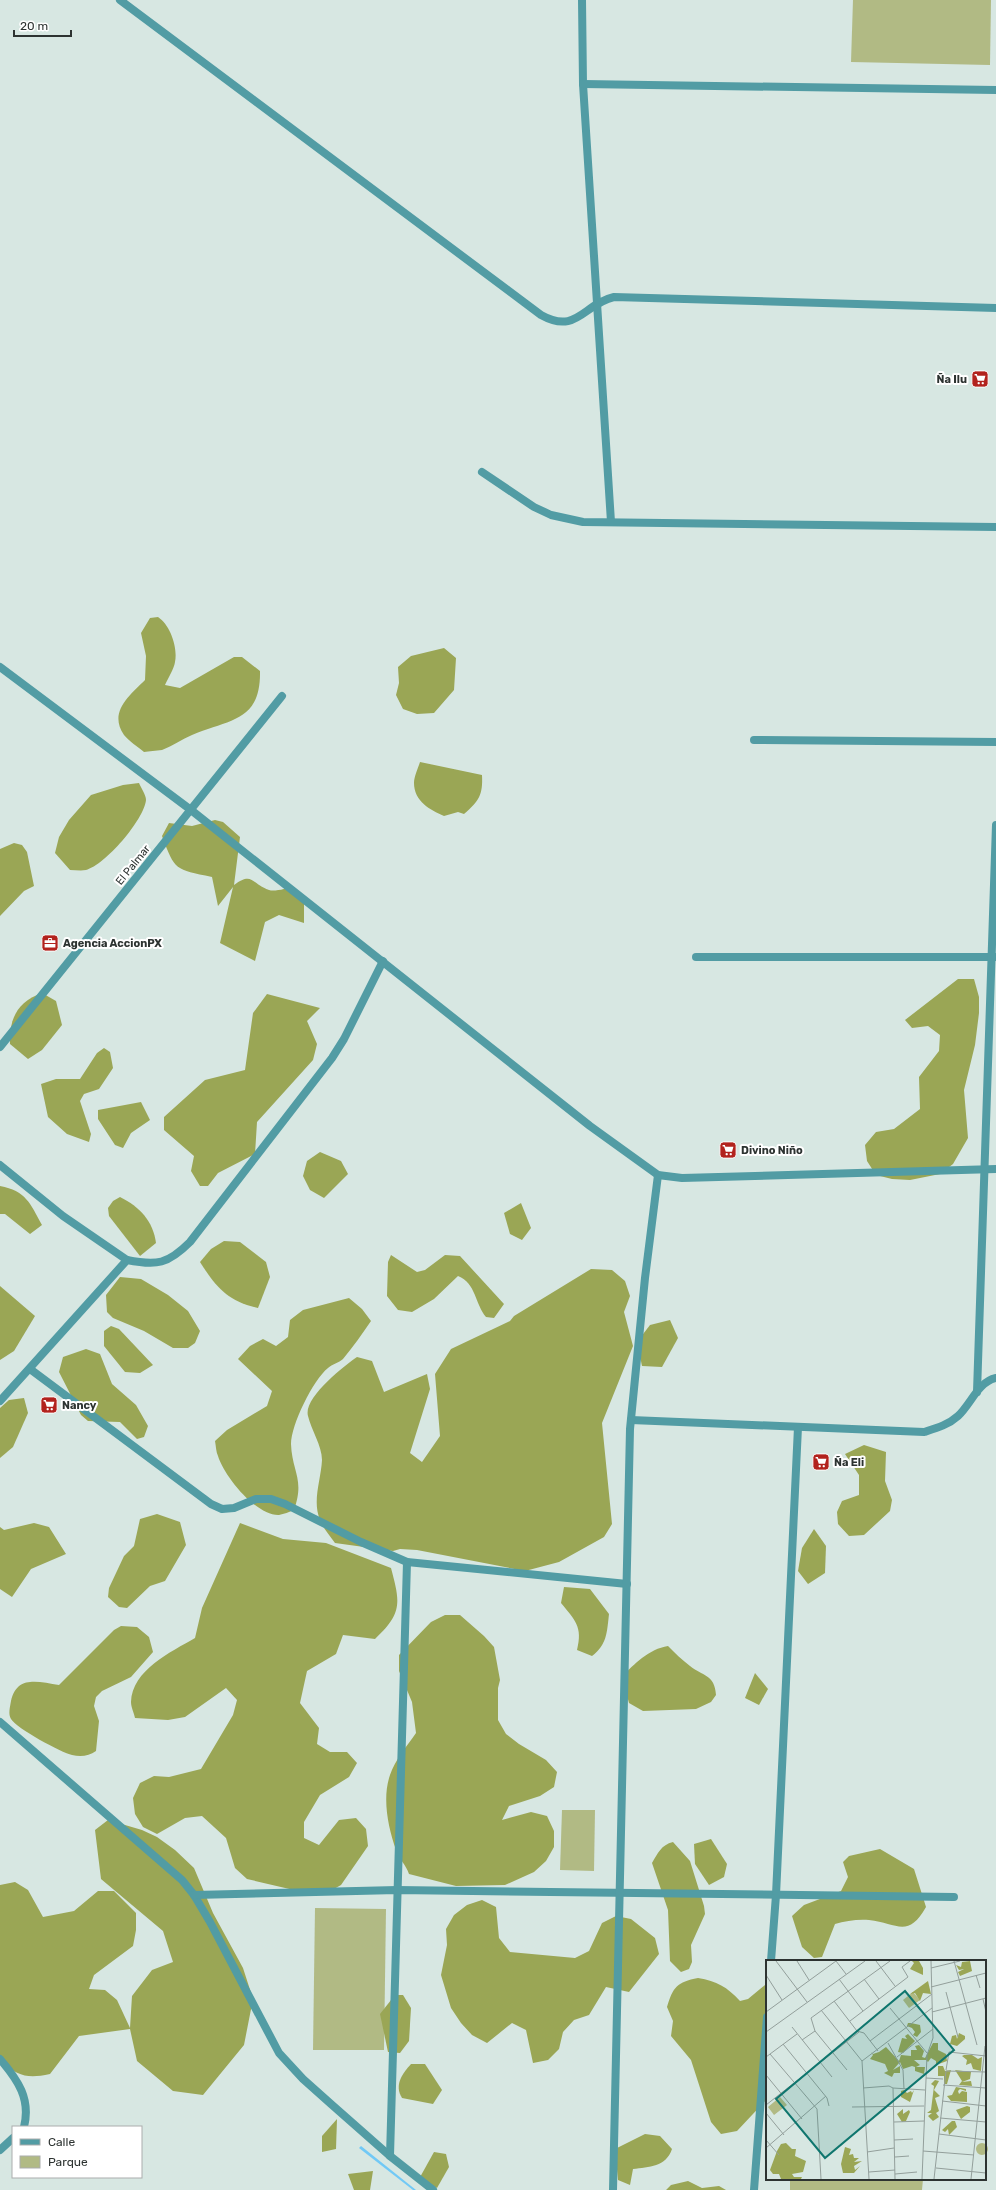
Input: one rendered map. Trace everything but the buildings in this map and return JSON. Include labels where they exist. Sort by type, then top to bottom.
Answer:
[{"type":"street","points":[[120,0],[541,315],[556,322],[568,322],[596,304],[614,297],[996,308]]},
{"type":"street","points":[[582,0],[584,84],[596,304],[611,522]]},
{"type":"street","points":[[584,84],[996,90]]},
{"type":"street","points":[[482,472],[516,496],[551,515],[583,522],[996,527]]},
{"type":"street","points":[[0,667],[191,810],[590,1126],[656,1174],[682,1178],[996,1169]]},
{"type":"street","name":"El Palmar","points":[[0,1047],[282,696]]},
{"type":"street","points":[[754,740],[996,742]]},
{"type":"street","points":[[977,1392],[983,1170],[994,957],[996,825]]},
{"type":"street","points":[[696,957],[994,957]]},
{"type":"street","points":[[0,1165],[63,1216],[127,1260],[147,1264],[161,1263],[175,1257],[190,1242],[332,1058],[344,1040],[383,961]]},
{"type":"street","points":[[613,2190],[631,1420],[656,1174]]},
{"type":"street","points":[[0,1401],[127,1260]]},
{"type":"street","points":[[30,1369],[210,1504],[222,1509],[234,1508],[256,1499],[278,1502],[361,1542],[407,1562],[627,1584]]},
{"type":"street","points":[[631,1420],[924,1432],[949,1423],[968,1405],[986,1382],[996,1378]]},
{"type":"street","points":[[771,1960],[776,1895],[798,1427]]},
{"type":"street","points":[[390,2156],[407,1562]]},
{"type":"street","points":[[0,1722],[77,1791],[162,1861],[194,1895],[279,2053],[303,2078],[390,2156],[433,2190]]},
{"type":"street","points":[[194,1895],[397,1890],[954,1897]]},
{"type":"street","points":[[754,2190],[766,2030]]},
{"type":"street","points":[[0,2059],[13,2074],[22,2093],[27,2113],[24,2126]]},
{"type":"street","points":[[0,2150],[12,2139]]},
{"type":"green space","points":[[853,0],[991,0],[990,65],[851,62]]},
{"type":"green space","points":[[158,617],[166,625],[172,637],[176,656],[172,671],[165,685],[180,688],[234,657],[242,657],[260,671],[259,688],[255,700],[249,709],[241,716],[185,738],[162,750],[144,752],[124,735],[118,719],[123,704],[145,680],[146,656],[141,633],[150,618]]},
{"type":"green space","points":[[444,648],[456,658],[454,690],[434,713],[417,714],[403,709],[396,695],[399,683],[398,667],[411,656]]},
{"type":"green space","points":[[420,762],[482,775],[482,788],[477,801],[464,814],[458,812],[444,816],[428,808],[420,800],[415,789],[414,783]]},
{"type":"green space","points":[[139,783],[146,800],[144,809],[131,830],[113,851],[94,866],[86,870],[70,870],[55,853],[59,837],[69,820],[91,795],[123,785]]},
{"type":"green space","points":[[215,820],[223,822],[240,837],[234,885],[245,879],[249,879],[269,890],[294,887],[304,900],[304,923],[279,915],[265,922],[255,961],[220,943],[233,887],[218,906],[212,877],[183,870],[178,867],[170,856],[162,836],[169,823],[192,826]]},
{"type":"green space","points":[[14,843],[22,845],[27,852],[34,886],[24,891],[0,916],[0,849]]},
{"type":"green space","points":[[958,979],[974,979],[979,997],[979,1013],[975,1045],[964,1090],[968,1138],[953,1164],[940,1174],[910,1180],[892,1179],[876,1175],[867,1161],[865,1145],[876,1132],[894,1129],[920,1109],[919,1077],[939,1051],[940,1035],[928,1026],[912,1028],[905,1020]]},
{"type":"green space","points":[[42,993],[56,1001],[62,1025],[42,1050],[28,1059],[10,1044],[11,1027],[16,1012],[21,1006],[26,1001]]},
{"type":"green space","points":[[267,994],[320,1008],[307,1021],[317,1044],[313,1060],[257,1122],[255,1154],[218,1173],[208,1186],[200,1186],[191,1171],[194,1156],[164,1130],[164,1117],[205,1080],[245,1070],[253,1013]]},
{"type":"green space","points":[[104,1048],[110,1052],[113,1068],[99,1089],[84,1094],[80,1101],[91,1134],[89,1142],[67,1134],[48,1117],[41,1084],[56,1079],[80,1079],[97,1053]]},
{"type":"green space","points":[[141,1102],[150,1120],[131,1133],[123,1148],[115,1145],[98,1119],[98,1110]]},
{"type":"green space","points":[[320,1152],[341,1161],[348,1174],[324,1198],[310,1190],[303,1176],[307,1161]]},
{"type":"green space","points":[[0,1186],[9,1188],[22,1195],[30,1204],[42,1225],[30,1234],[5,1214],[0,1214]]},
{"type":"green space","points":[[120,1197],[134,1205],[149,1221],[152,1228],[156,1243],[140,1256],[109,1216],[108,1208],[113,1201]]},
{"type":"green space","points":[[521,1203],[531,1228],[522,1240],[510,1234],[504,1213]]},
{"type":"green space","points":[[224,1241],[240,1242],[266,1262],[270,1277],[258,1308],[238,1301],[223,1292],[211,1279],[200,1262],[211,1249]]},
{"type":"green space","points":[[391,1255],[417,1272],[425,1270],[445,1255],[460,1256],[504,1304],[494,1318],[486,1317],[482,1312],[472,1289],[464,1279],[458,1276],[434,1299],[412,1312],[398,1310],[387,1296],[388,1262]]},
{"type":"green space","points":[[591,1269],[612,1270],[625,1281],[630,1296],[624,1312],[633,1346],[602,1423],[612,1524],[604,1537],[559,1562],[525,1571],[417,1550],[400,1549],[393,1551],[335,1543],[323,1526],[318,1513],[317,1498],[322,1455],[308,1416],[308,1409],[312,1400],[326,1383],[343,1367],[357,1357],[372,1361],[384,1392],[427,1374],[430,1389],[410,1453],[422,1462],[440,1436],[435,1374],[451,1349],[510,1321],[514,1316]]},
{"type":"green space","points":[[120,1277],[141,1279],[168,1295],[188,1311],[200,1331],[195,1343],[188,1348],[173,1348],[144,1331],[113,1318],[107,1312],[106,1295]]},
{"type":"green space","points":[[0,1286],[35,1316],[14,1351],[0,1360]]},
{"type":"green space","points":[[349,1298],[362,1309],[371,1321],[343,1359],[322,1374],[304,1403],[295,1426],[291,1444],[293,1462],[298,1483],[297,1499],[294,1510],[279,1515],[270,1514],[251,1502],[234,1484],[221,1464],[216,1451],[215,1441],[227,1430],[267,1406],[272,1391],[238,1359],[250,1346],[263,1339],[276,1346],[288,1337],[290,1320],[303,1310]]},
{"type":"green space","points":[[670,1320],[678,1338],[662,1367],[642,1366],[637,1342],[650,1325]]},
{"type":"green space","points":[[111,1326],[119,1329],[153,1365],[140,1373],[125,1372],[104,1346],[104,1331]]},
{"type":"green space","points":[[86,1349],[100,1354],[112,1384],[136,1405],[148,1426],[144,1437],[137,1439],[120,1422],[88,1421],[81,1415],[59,1372],[63,1357]]},
{"type":"green space","points":[[24,1398],[28,1413],[13,1447],[0,1458],[0,1408],[9,1400]]},
{"type":"green space","points":[[864,1445],[886,1452],[885,1481],[892,1500],[890,1511],[864,1535],[849,1536],[838,1524],[837,1512],[842,1501],[859,1495],[859,1475],[845,1454]]},
{"type":"green space","points":[[157,1514],[180,1522],[186,1545],[165,1581],[150,1586],[127,1608],[119,1607],[108,1597],[109,1588],[124,1556],[134,1546],[140,1519]]},
{"type":"green space","points":[[34,1523],[49,1527],[66,1554],[31,1569],[12,1597],[0,1589],[0,1527],[4,1530]]},
{"type":"green space","points":[[240,1523],[283,1539],[326,1543],[391,1568],[394,1580],[397,1606],[391,1622],[375,1639],[343,1635],[336,1654],[307,1671],[300,1703],[319,1728],[317,1744],[330,1752],[347,1752],[357,1763],[349,1777],[320,1795],[304,1822],[304,1838],[319,1845],[339,1820],[356,1818],[366,1829],[368,1846],[341,1885],[327,1893],[311,1894],[247,1879],[235,1868],[226,1838],[202,1816],[185,1818],[157,1834],[143,1827],[135,1814],[133,1798],[140,1783],[154,1776],[169,1777],[201,1769],[233,1715],[237,1700],[226,1688],[185,1717],[168,1720],[135,1718],[131,1702],[133,1691],[138,1680],[145,1671],[164,1656],[195,1638],[202,1608]]},
{"type":"green space","points":[[814,1529],[826,1546],[825,1573],[808,1584],[798,1571],[802,1548]]},
{"type":"green space","points":[[564,1587],[590,1589],[609,1614],[607,1632],[603,1643],[597,1652],[592,1656],[577,1650],[579,1635],[576,1624],[574,1619],[561,1603]]},
{"type":"green space","points":[[445,1615],[460,1615],[494,1647],[500,1680],[498,1688],[498,1720],[506,1734],[519,1744],[546,1760],[557,1772],[554,1787],[540,1796],[509,1806],[502,1820],[531,1812],[547,1816],[554,1831],[554,1847],[546,1861],[534,1872],[505,1885],[456,1886],[409,1874],[397,1853],[388,1822],[386,1793],[390,1775],[395,1764],[416,1733],[412,1702],[399,1671],[399,1655],[431,1622]]},
{"type":"green space","points":[[121,1626],[137,1627],[149,1637],[153,1652],[131,1677],[102,1691],[96,1697],[94,1706],[99,1721],[96,1751],[82,1756],[75,1756],[67,1753],[30,1734],[11,1719],[9,1713],[11,1701],[18,1687],[29,1682],[59,1685],[114,1630]]},
{"type":"green space","points":[[668,1646],[687,1664],[710,1679],[715,1688],[716,1695],[711,1702],[696,1709],[643,1711],[629,1703],[622,1677],[637,1662],[648,1654],[654,1650]]},
{"type":"green space","points":[[755,1673],[768,1689],[759,1705],[745,1698]]},
{"type":"green space","points":[[562,1810],[595,1810],[594,1871],[560,1870]]},
{"type":"green space","points":[[108,1820],[142,1830],[157,1837],[175,1850],[194,1868],[213,1913],[243,1968],[253,1999],[244,2045],[203,2095],[173,2091],[137,2061],[130,2029],[79,2036],[50,2074],[35,2076],[24,2075],[0,2062],[0,1885],[15,1882],[28,1890],[43,1917],[74,1911],[98,1891],[114,1891],[136,1913],[136,1930],[133,1946],[94,1975],[89,1989],[105,1990],[117,2000],[130,2028],[132,1996],[152,1970],[173,1962],[163,1931],[101,1879],[95,1830]]},
{"type":"green space","points":[[711,1839],[727,1864],[724,1877],[709,1885],[695,1864],[694,1844]]},
{"type":"green space","points":[[673,1842],[690,1861],[704,1906],[705,1914],[691,1945],[692,1962],[689,1969],[681,1972],[670,1961],[668,1910],[652,1863],[663,1847]]},
{"type":"green space","points":[[880,1849],[914,1869],[926,1907],[920,1917],[913,1923],[901,1927],[869,1920],[852,1920],[835,1924],[822,1957],[814,1958],[802,1947],[792,1916],[804,1905],[841,1891],[848,1877],[843,1862],[849,1856]]},
{"type":"green space","points":[[482,1900],[496,1907],[499,1938],[510,1952],[575,1958],[589,1951],[602,1923],[616,1916],[631,1919],[655,1938],[659,1954],[629,1992],[606,1987],[589,2015],[574,2020],[563,2032],[559,2049],[548,2060],[533,2063],[526,2030],[512,2023],[487,2043],[472,2035],[461,2023],[451,2008],[441,1975],[447,1945],[446,1929],[454,1915],[467,1905]]},
{"type":"green space","points":[[315,1908],[386,1909],[384,2050],[313,2050]]},
{"type":"green space","points":[[698,1978],[721,1985],[740,2001],[748,1999],[766,1986],[766,2100],[737,2131],[721,2134],[711,2122],[691,2060],[671,2036],[673,2021],[667,2007],[671,1995],[677,1986],[685,1981]]},
{"type":"green space","points":[[395,1995],[403,1995],[411,2008],[409,2041],[400,2053],[388,2052],[380,2014]]},
{"type":"green space","points":[[411,2064],[425,2064],[442,2090],[433,2104],[402,2098],[399,2089],[400,2080]]},
{"type":"green space","points":[[337,2119],[336,2149],[322,2152],[322,2136]]},
{"type":"green space","points":[[645,2134],[660,2136],[672,2149],[669,2155],[661,2163],[656,2165],[633,2169],[630,2185],[618,2180],[615,2149]]},
{"type":"green space","points":[[434,2152],[446,2154],[449,2167],[437,2188],[419,2179]]},
{"type":"green space","points":[[373,2171],[370,2190],[354,2190],[348,2174]]},
{"type":"green space","points":[[790,2180],[923,2180],[922,2190],[790,2190]]},
{"type":"green space","points":[[688,2181],[702,2188],[719,2186],[726,2190],[666,2190],[671,2185]]},
{"type":"water","points":[[361,2146],[416,2190],[413,2190],[359,2148]]},
{"type":"place","name":"Ña Ilu","points":[[980,379]]},
{"type":"place","name":"Agencia AccionPX","points":[[50,943]]},
{"type":"place","name":"Divino Niño","points":[[728,1150]]},
{"type":"place","name":"Nancy","points":[[49,1405]]},
{"type":"place","name":"Ña Eli","points":[[821,1462]]}]
